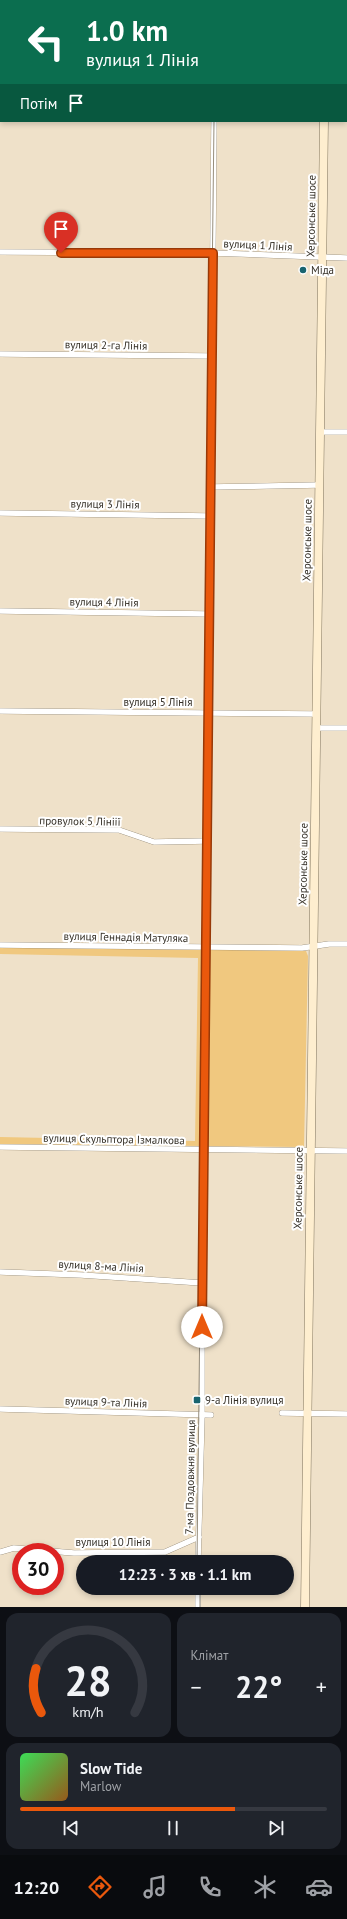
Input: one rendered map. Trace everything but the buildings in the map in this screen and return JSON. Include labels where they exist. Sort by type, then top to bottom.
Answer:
[{"type":"main road","name":"Херсонське шосе","points":[[304,1607],[324,122]]},
{"type":"street","name":"7-ма Поздовжня вулиця","points":[[198,1555],[202,1415],[202,1150],[206,948],[207,712],[214,122]]},
{"type":"street","name":"вулиця 1 Лінія","points":[[0,252],[213,253],[347,258]]},
{"type":"street","name":"вулиця 2-га Лінія","points":[[0,354],[211,356]]},
{"type":"street","points":[[320,432],[347,432]]},
{"type":"street","points":[[210,487],[319,485]]},
{"type":"street","name":"вулиця 3 Лінія","points":[[0,513],[209,516]]},
{"type":"street","name":"вулиця 4 Лінія","points":[[0,611],[208,614]]},
{"type":"street","name":"вулиця 5 Лінія","points":[[0,711],[317,714]]},
{"type":"street","points":[[317,728],[347,728]]},
{"type":"street","name":"провулок 5 Лініії","points":[[0,830],[120,830],[154,842],[207,841]]},
{"type":"street","name":"вулиця Геннадія Матуляка","points":[[0,945],[302,948],[329,944],[347,944]]},
{"type":"street","name":"вулиця Скульптора Ізмалкова","points":[[0,1147],[347,1151]]},
{"type":"street","name":"вулиця 8-ма Лінія","points":[[0,1272],[202,1282]]},
{"type":"street","name":"вулиця 9-та Лінія","points":[[0,1409],[211,1415]]},
{"type":"street","points":[[282,1413],[347,1414]]},
{"type":"street","name":"вулиця 10 Лінія","points":[[0,1552],[14,1548],[74,1553],[165,1552],[199,1537]]},
{"type":"street","points":[[198,1595],[198,1607]]},
{"type":"shaded area","points":[[0,947],[306,951],[308,956],[304,1147],[0,1144],[0,1137],[195,1141],[198,958],[0,954]]},
{"type":"tram line","points":[[197,1555],[214,122]]},
{"type":"tram line","points":[[200,1595],[200,1607]]},
{"type":"place","name":"Міда","points":[[303,270]]},
{"type":"place","name":"9-а Лінія вулиця","points":[[197,1400]]},
{"type":"route","points":[[61,253],[213,253],[209,516],[206,948],[202,1150],[202,1327]]}]
